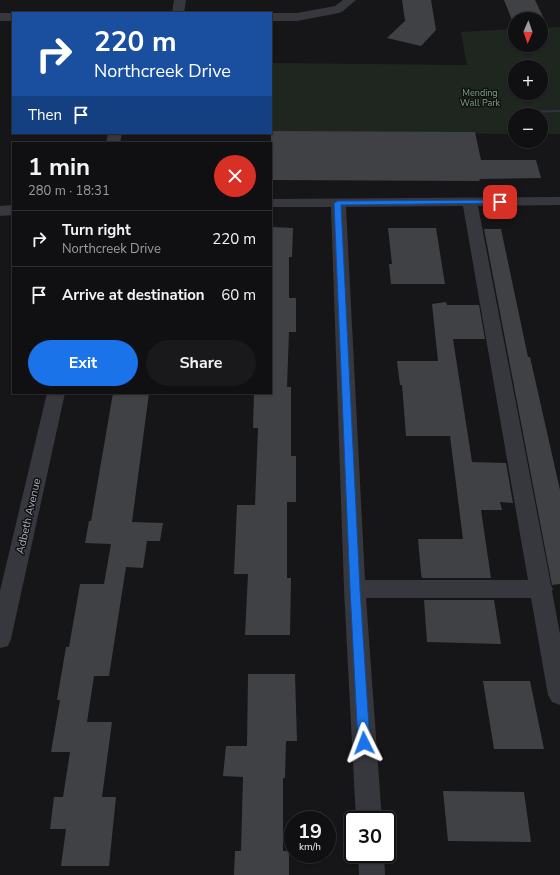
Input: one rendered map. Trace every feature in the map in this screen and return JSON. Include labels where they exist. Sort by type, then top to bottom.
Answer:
[{"type":"street","points":[[178,12],[180,0]]},
{"type":"street","points":[[272,17],[297,17],[339,8],[350,0]]},
{"type":"street","points":[[0,17],[12,17]]},
{"type":"street","points":[[470,202],[542,589],[560,695]]},
{"type":"street","points":[[272,203],[560,202]]},
{"type":"street","points":[[338,203],[355,589],[368,811]]},
{"type":"street","points":[[0,211],[12,210]]},
{"type":"street","name":"Adbeth Avenue","points":[[0,639],[56,394]]},
{"type":"street","points":[[355,589],[542,589]]},
{"type":"street","points":[[371,863],[372,875]]},
{"type":"green space","name":"Mending Wall Park","points":[[560,27],[560,134],[548,134],[548,108],[508,108],[508,134],[272,131],[272,63],[467,65],[461,32],[508,29],[508,52],[548,52],[548,28]]},
{"type":"building","points":[[402,0],[431,0],[436,30],[421,46],[387,38],[405,21]]},
{"type":"building","points":[[504,0],[535,0],[541,12],[509,12]]},
{"type":"building","points":[[272,131],[475,132],[481,160],[536,160],[541,178],[479,179],[480,181],[272,180]]},
{"type":"building","points":[[272,227],[293,228],[292,257],[289,257],[289,298],[296,298],[296,332],[289,332],[287,387],[291,387],[291,456],[296,456],[296,502],[287,502],[287,578],[291,578],[290,635],[245,635],[248,574],[234,574],[237,505],[255,505],[258,428],[253,428],[254,394],[272,394]]},
{"type":"building","points":[[388,228],[436,228],[445,284],[391,284],[389,264],[392,264]]},
{"type":"building","points":[[484,229],[501,229],[528,357],[530,357],[560,490],[560,584],[552,585]]},
{"type":"building","points":[[446,302],[447,305],[479,305],[485,339],[453,339],[472,462],[506,463],[513,503],[500,502],[502,510],[481,510],[491,578],[422,578],[421,573],[418,539],[463,539],[450,436],[406,436],[402,385],[400,385],[397,361],[438,361],[432,304]]},
{"type":"building","points":[[113,394],[149,394],[132,522],[163,523],[160,541],[147,541],[143,568],[126,567],[109,676],[94,676],[87,722],[112,722],[102,797],[116,797],[109,866],[61,866],[66,829],[50,829],[54,797],[63,797],[70,752],[51,752],[60,700],[57,700],[66,647],[69,647],[80,584],[104,584],[111,544],[85,543],[89,521],[91,521]]},
{"type":"building","points":[[424,600],[494,600],[501,644],[427,642]]},
{"type":"building","points":[[248,674],[295,674],[297,741],[286,741],[285,778],[283,778],[283,851],[284,863],[289,863],[289,875],[234,875],[235,851],[241,851],[243,777],[223,776],[226,746],[247,746]]},
{"type":"building","points":[[483,681],[530,681],[544,749],[494,749]]},
{"type":"building","points":[[443,791],[524,792],[531,842],[448,841]]},
{"type":"waterway","points":[[548,111],[560,111]]},
{"type":"route","points":[[364,743],[355,589],[338,203],[500,202]]}]
